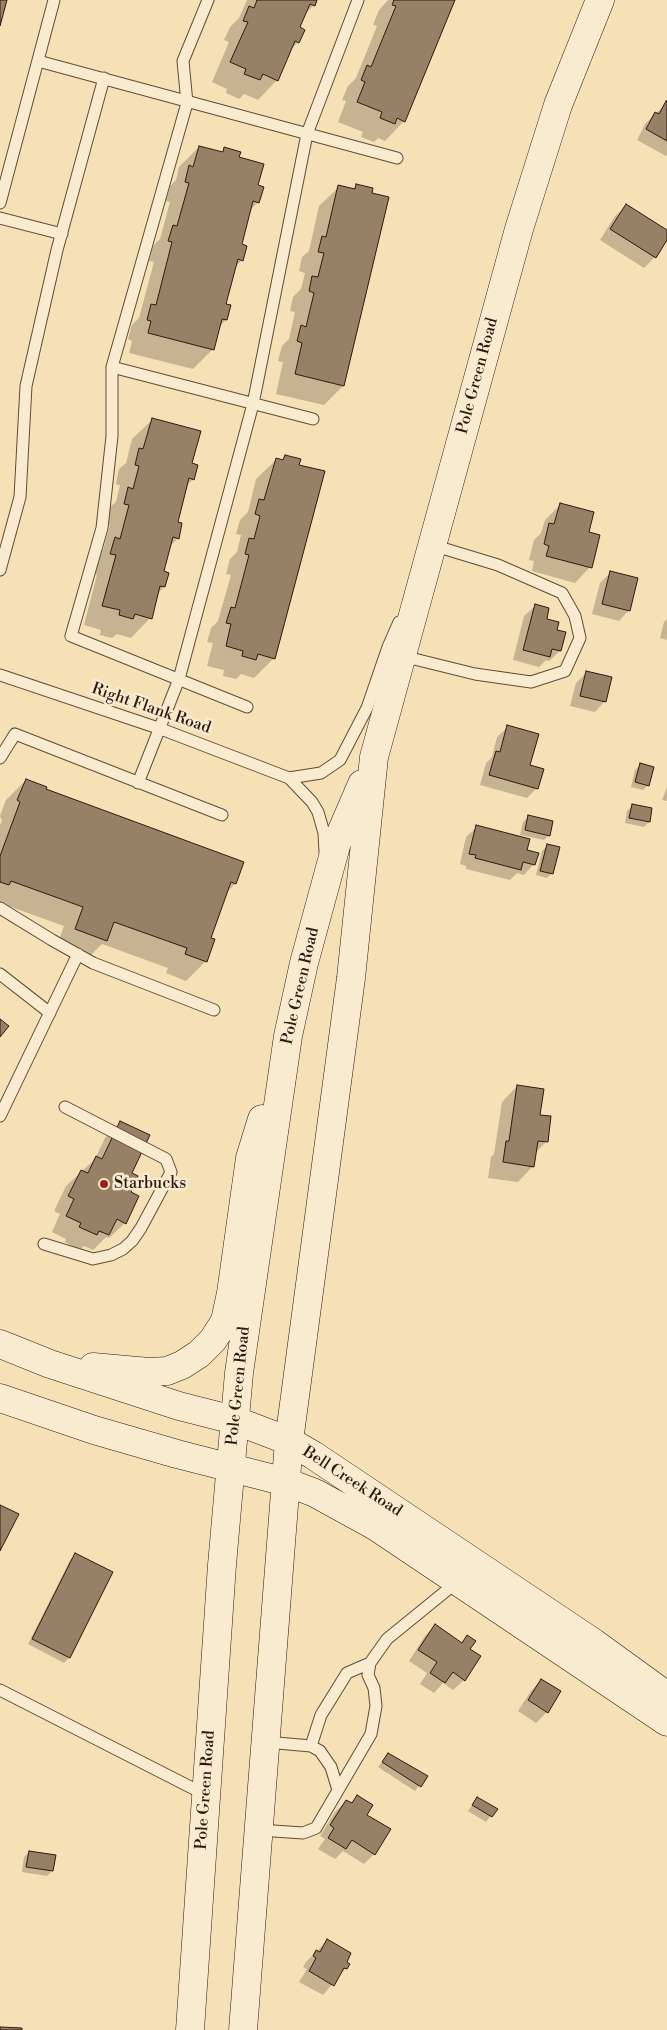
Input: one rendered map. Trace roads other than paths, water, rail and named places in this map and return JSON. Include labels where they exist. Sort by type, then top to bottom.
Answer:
[{"type":"main road","name":"Pole Green Road","points":[[190,2030],[222,1565],[234,1420],[239,1373],[288,1036],[304,963],[337,842],[374,757],[497,306],[537,168],[558,105],[600,0]]},
{"type":"main road","name":"Pole Green Road","points":[[243,2030],[266,1742],[278,1561],[289,1441],[350,978],[374,757]]},
{"type":"main road","points":[[50,1364],[150,1372],[167,1371],[182,1365],[199,1354],[214,1340],[225,1320],[231,1294],[250,1158],[288,1036]]},
{"type":"main road","name":"Bell Creek Road","points":[[0,1344],[50,1364],[180,1406],[234,1420],[289,1441],[313,1455],[594,1643],[667,1696]]},
{"type":"main road","name":"Bell Creek Road","points":[[0,1398],[94,1430],[286,1482],[342,1506],[667,1722]]},
{"type":"lane","points":[[0,203],[54,0]]},
{"type":"lane","points":[[208,0],[183,61],[186,102],[112,367],[112,436],[102,528],[71,636],[247,707]]},
{"type":"lane","points":[[138,782],[161,729],[179,679],[254,404],[307,134],[358,0]]},
{"type":"lane","points":[[38,61],[396,158]]},
{"type":"lane","points":[[0,570],[20,497],[26,386],[62,234],[104,78]]},
{"type":"lane","points":[[0,218],[62,234]]},
{"type":"lane","points":[[112,367],[313,419]]},
{"type":"lane","points":[[289,778],[321,773],[340,760],[367,708],[388,647],[433,544],[498,565],[562,593],[575,616],[580,638],[564,671],[531,682],[476,674],[402,656]]},
{"type":"lane","name":"Right Flank Road","points":[[0,675],[161,729],[289,778]]},
{"type":"lane","points":[[0,758],[15,734],[222,815]]},
{"type":"lane","points":[[289,778],[312,802],[318,812],[324,833],[326,881]]},
{"type":"lane","points":[[0,908],[93,963],[214,1010]]},
{"type":"lane","points":[[0,1116],[78,954]]},
{"type":"lane","points":[[0,974],[50,1013]]},
{"type":"lane","points":[[44,1244],[93,1259],[123,1250],[141,1228],[171,1172],[166,1160],[65,1107]]},
{"type":"lane","points":[[259,1830],[303,1833],[316,1828],[371,1734],[376,1706],[374,1688],[368,1674],[370,1663],[387,1639],[457,1582]]},
{"type":"lane","points":[[310,1746],[321,1715],[347,1673],[370,1663]]},
{"type":"lane","points":[[0,1690],[206,1795]]},
{"type":"lane","points":[[266,1742],[310,1746],[320,1751],[331,1767],[338,1790]]},
{"type":"place","name":"Starbucks","points":[[104,1184]]}]
